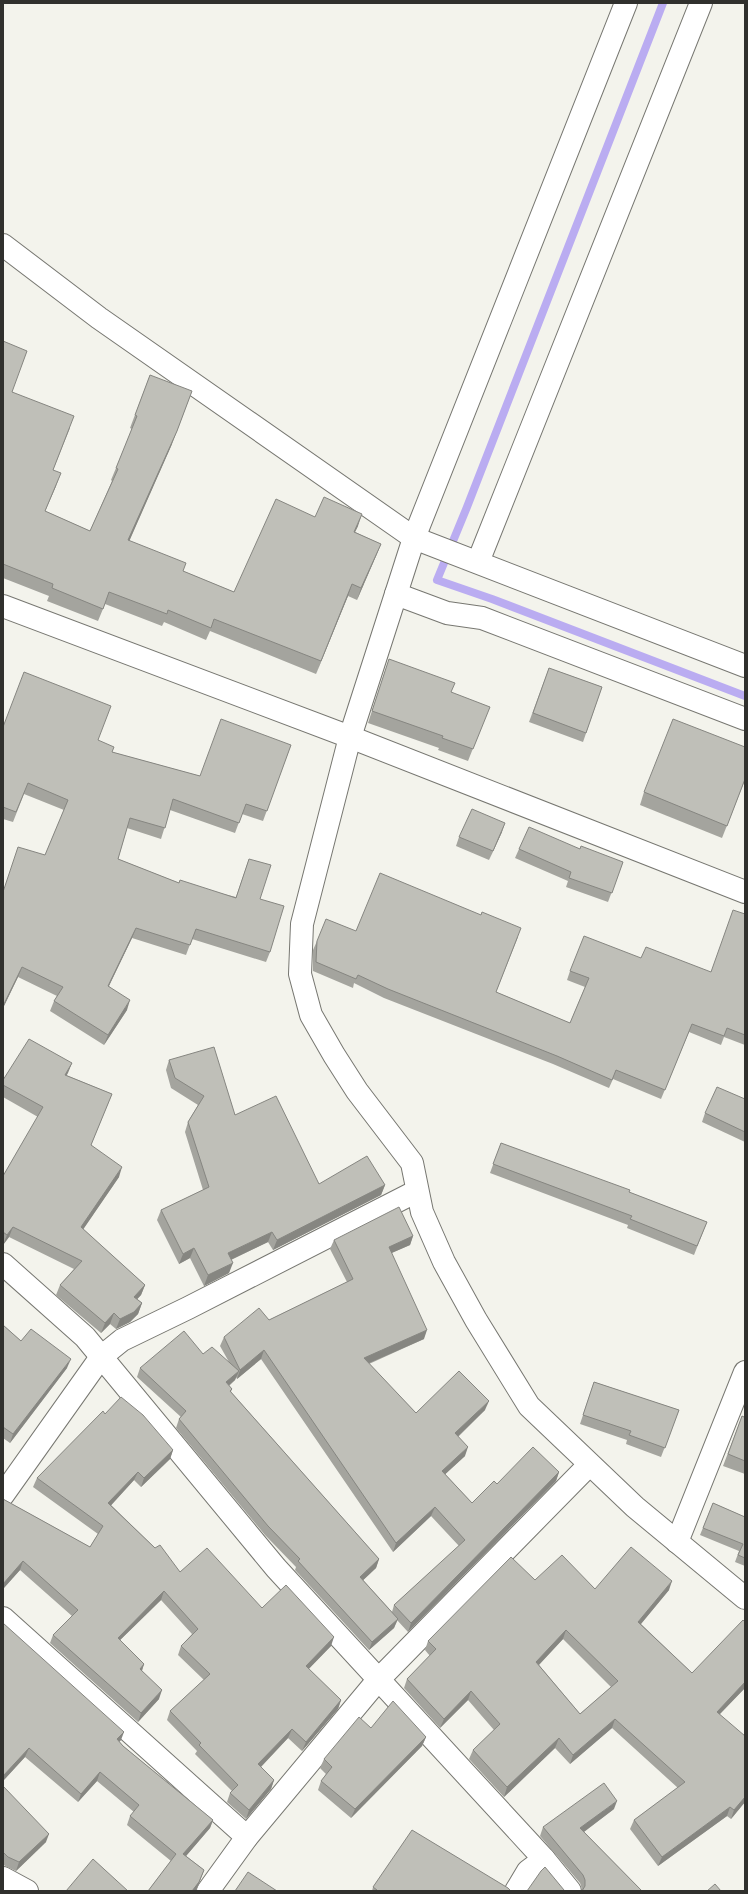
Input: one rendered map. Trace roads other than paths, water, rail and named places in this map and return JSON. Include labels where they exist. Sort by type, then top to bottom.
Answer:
[{"type":"street","points":[[626,3],[414,538],[350,737],[302,924],[300,974],[311,1015],[357,1091],[412,1163],[422,1212],[444,1262],[476,1320],[528,1406],[635,1507],[745,1598]]},
{"type":"street","points":[[478,562],[701,3]]},
{"type":"street","points":[[3,245],[99,318],[414,538],[745,666]]},
{"type":"street","points":[[396,594],[447,612],[482,618],[745,719]]},
{"type":"street","points":[[3,606],[350,737],[745,892]]},
{"type":"street","points":[[3,1495],[101,1357],[122,1340],[417,1191]]},
{"type":"street","points":[[3,1264],[85,1337],[276,1568],[544,1859],[570,1891]]},
{"type":"street","points":[[677,1542],[745,1372]]},
{"type":"street","points":[[208,1891],[247,1837],[378,1680],[590,1465]]},
{"type":"street","points":[[3,1618],[247,1837]]},
{"type":"street","points":[[516,1891],[528,1871],[544,1859]]},
{"type":"street","points":[[3,1878],[27,1891]]},
{"type":"waterway","points":[[663,3],[467,507],[437,580],[492,599],[745,696]]}]
